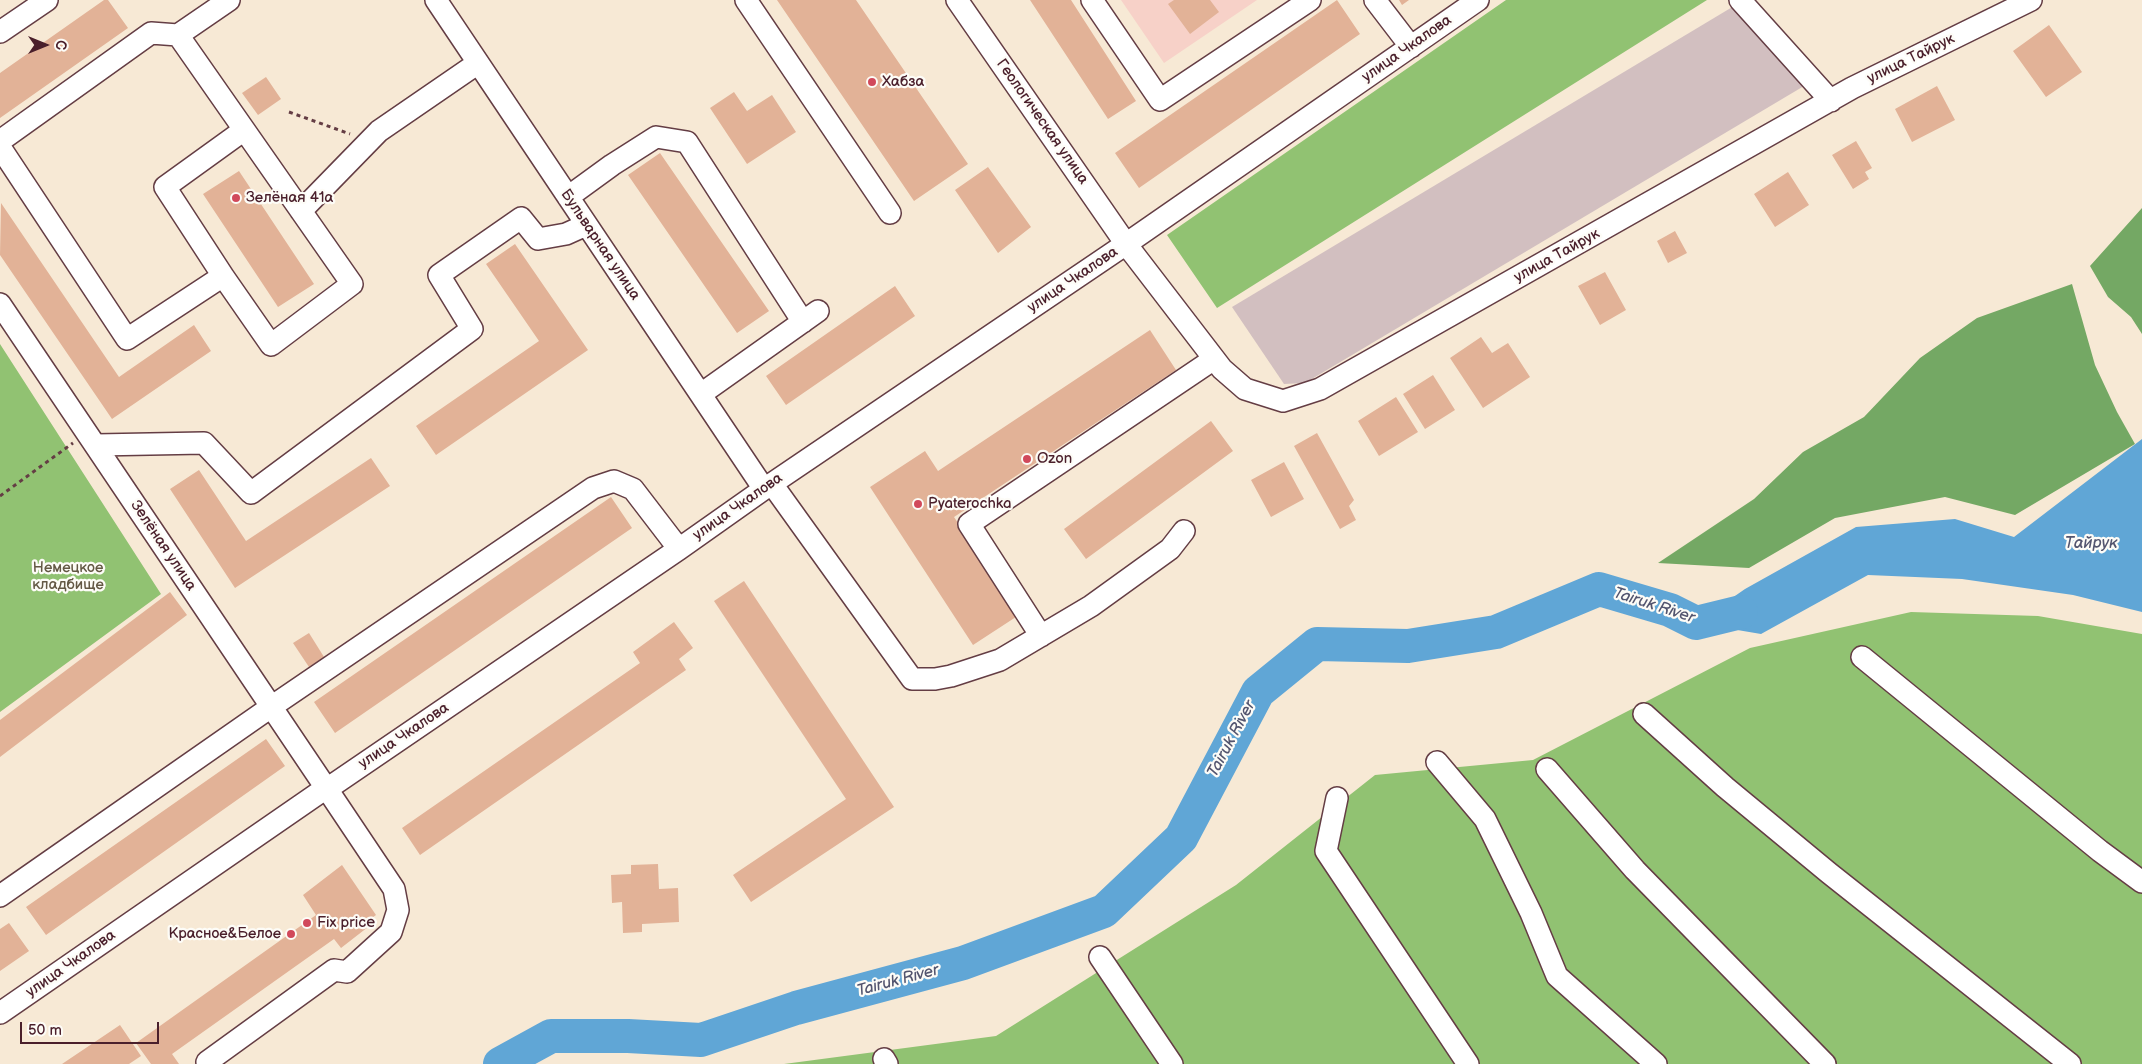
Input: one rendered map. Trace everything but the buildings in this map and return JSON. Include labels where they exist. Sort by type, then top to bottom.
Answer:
[{"type":"street","points":[[0,32],[47,0]]},
{"type":"street","points":[[0,141],[151,33],[178,35],[229,0]]},
{"type":"street","name":"Бульварная улица","points":[[436,0],[700,394],[912,679],[934,680],[1000,660],[1041,636]]},
{"type":"street","points":[[746,0],[890,213]]},
{"type":"street","name":"Геологическая улица","points":[[957,0],[1126,244]]},
{"type":"street","points":[[1092,0],[1160,100],[1310,0]]},
{"type":"street","points":[[1375,0],[1410,47]]},
{"type":"street","name":"улица Чкалова","points":[[0,1013],[768,486],[1126,244],[1478,0]]},
{"type":"street","points":[[1740,0],[1831,101]]},
{"type":"street","name":"улица Тайрук","points":[[1126,244],[1214,359],[1244,389],[1283,401],[1320,389],[1852,88],[2031,0]]},
{"type":"street","points":[[178,35],[352,284],[272,345],[223,276],[164,187],[244,130]]},
{"type":"street","points":[[300,211],[379,131],[478,63]]},
{"type":"street","points":[[568,197],[612,165],[656,137],[687,142],[811,317],[700,394]]},
{"type":"street","points":[[0,147],[127,339],[223,276]]},
{"type":"street","points":[[91,439],[204,443],[251,493],[472,329],[439,275],[521,218],[538,239],[566,234],[586,225]]},
{"type":"street","name":"Зелёная улица","points":[[0,304],[394,889],[398,910],[391,932],[347,972],[334,970],[206,1062],[208,1064]]},
{"type":"street","points":[[1184,531],[1170,549],[1091,606],[1041,636],[968,524],[1214,359]]},
{"type":"street","points":[[0,896],[271,707],[593,488],[614,481],[632,489],[678,549]]},
{"type":"street","points":[[1862,657],[2100,851],[2142,882]]},
{"type":"street","points":[[1644,714],[1725,787],[1822,867],[2070,1064]]},
{"type":"street","points":[[1437,762],[1485,819],[1531,913],[1557,976],[1656,1064]]},
{"type":"street","points":[[1548,769],[1635,870],[1825,1064]]},
{"type":"street","points":[[1337,798],[1326,851],[1468,1064]]},
{"type":"street","points":[[1100,957],[1172,1064]]},
{"type":"path","points":[[289,112],[369,141]]},
{"type":"path","points":[[0,496],[91,439]]},
{"type":"shaded area","points":[[1121,0],[1257,0],[1164,63]]},
{"type":"shaded area","points":[[1734,6],[1804,86],[1305,383],[1284,384],[1232,307]]},
{"type":"green space","points":[[1506,0],[1707,0],[1217,308],[1167,235]]},
{"type":"green space","points":[[2142,208],[2142,334],[2131,317],[2108,297],[2090,266]]},
{"type":"green space","points":[[2072,284],[2095,365],[2117,412],[2135,444],[2015,515],[1945,497],[1835,518],[1749,568],[1658,563],[1754,499],[1803,452],[1864,417],[1920,358],[1977,318]]},
{"type":"green space","name":"Немецкое кладбище","points":[[0,344],[161,594],[0,712]]},
{"type":"green space","points":[[1911,612],[2038,616],[2142,634],[2142,1064],[784,1064],[996,1036],[1236,885],[1375,775],[1533,760],[1750,648]]},
{"type":"water","name":"Тайрук","points":[[2142,439],[2142,612],[2073,595],[1962,579],[1868,575],[1761,634],[1696,623],[1745,589],[1856,527],[1955,519],[2014,537]]},
{"type":"waterway","name":"Tairuk River","points":[[500,1064],[551,1036],[628,1036],[701,1040],[796,1008],[963,963],[1104,911],[1181,838],[1258,692],[1317,644],[1408,646],[1496,632],[1599,589],[1670,610],[1696,623],[1741,612]]},
{"type":"place","name":"Хабза","points":[[872,82]]},
{"type":"place","name":"Зелёная 41а","points":[[236,198]]},
{"type":"place","name":"Ozon","points":[[1027,459]]},
{"type":"place","name":"Pyaterochka","points":[[918,504]]},
{"type":"place","name":"Fix price","points":[[307,923]]},
{"type":"place","name":"Красное&Белое","points":[[291,934]]}]
